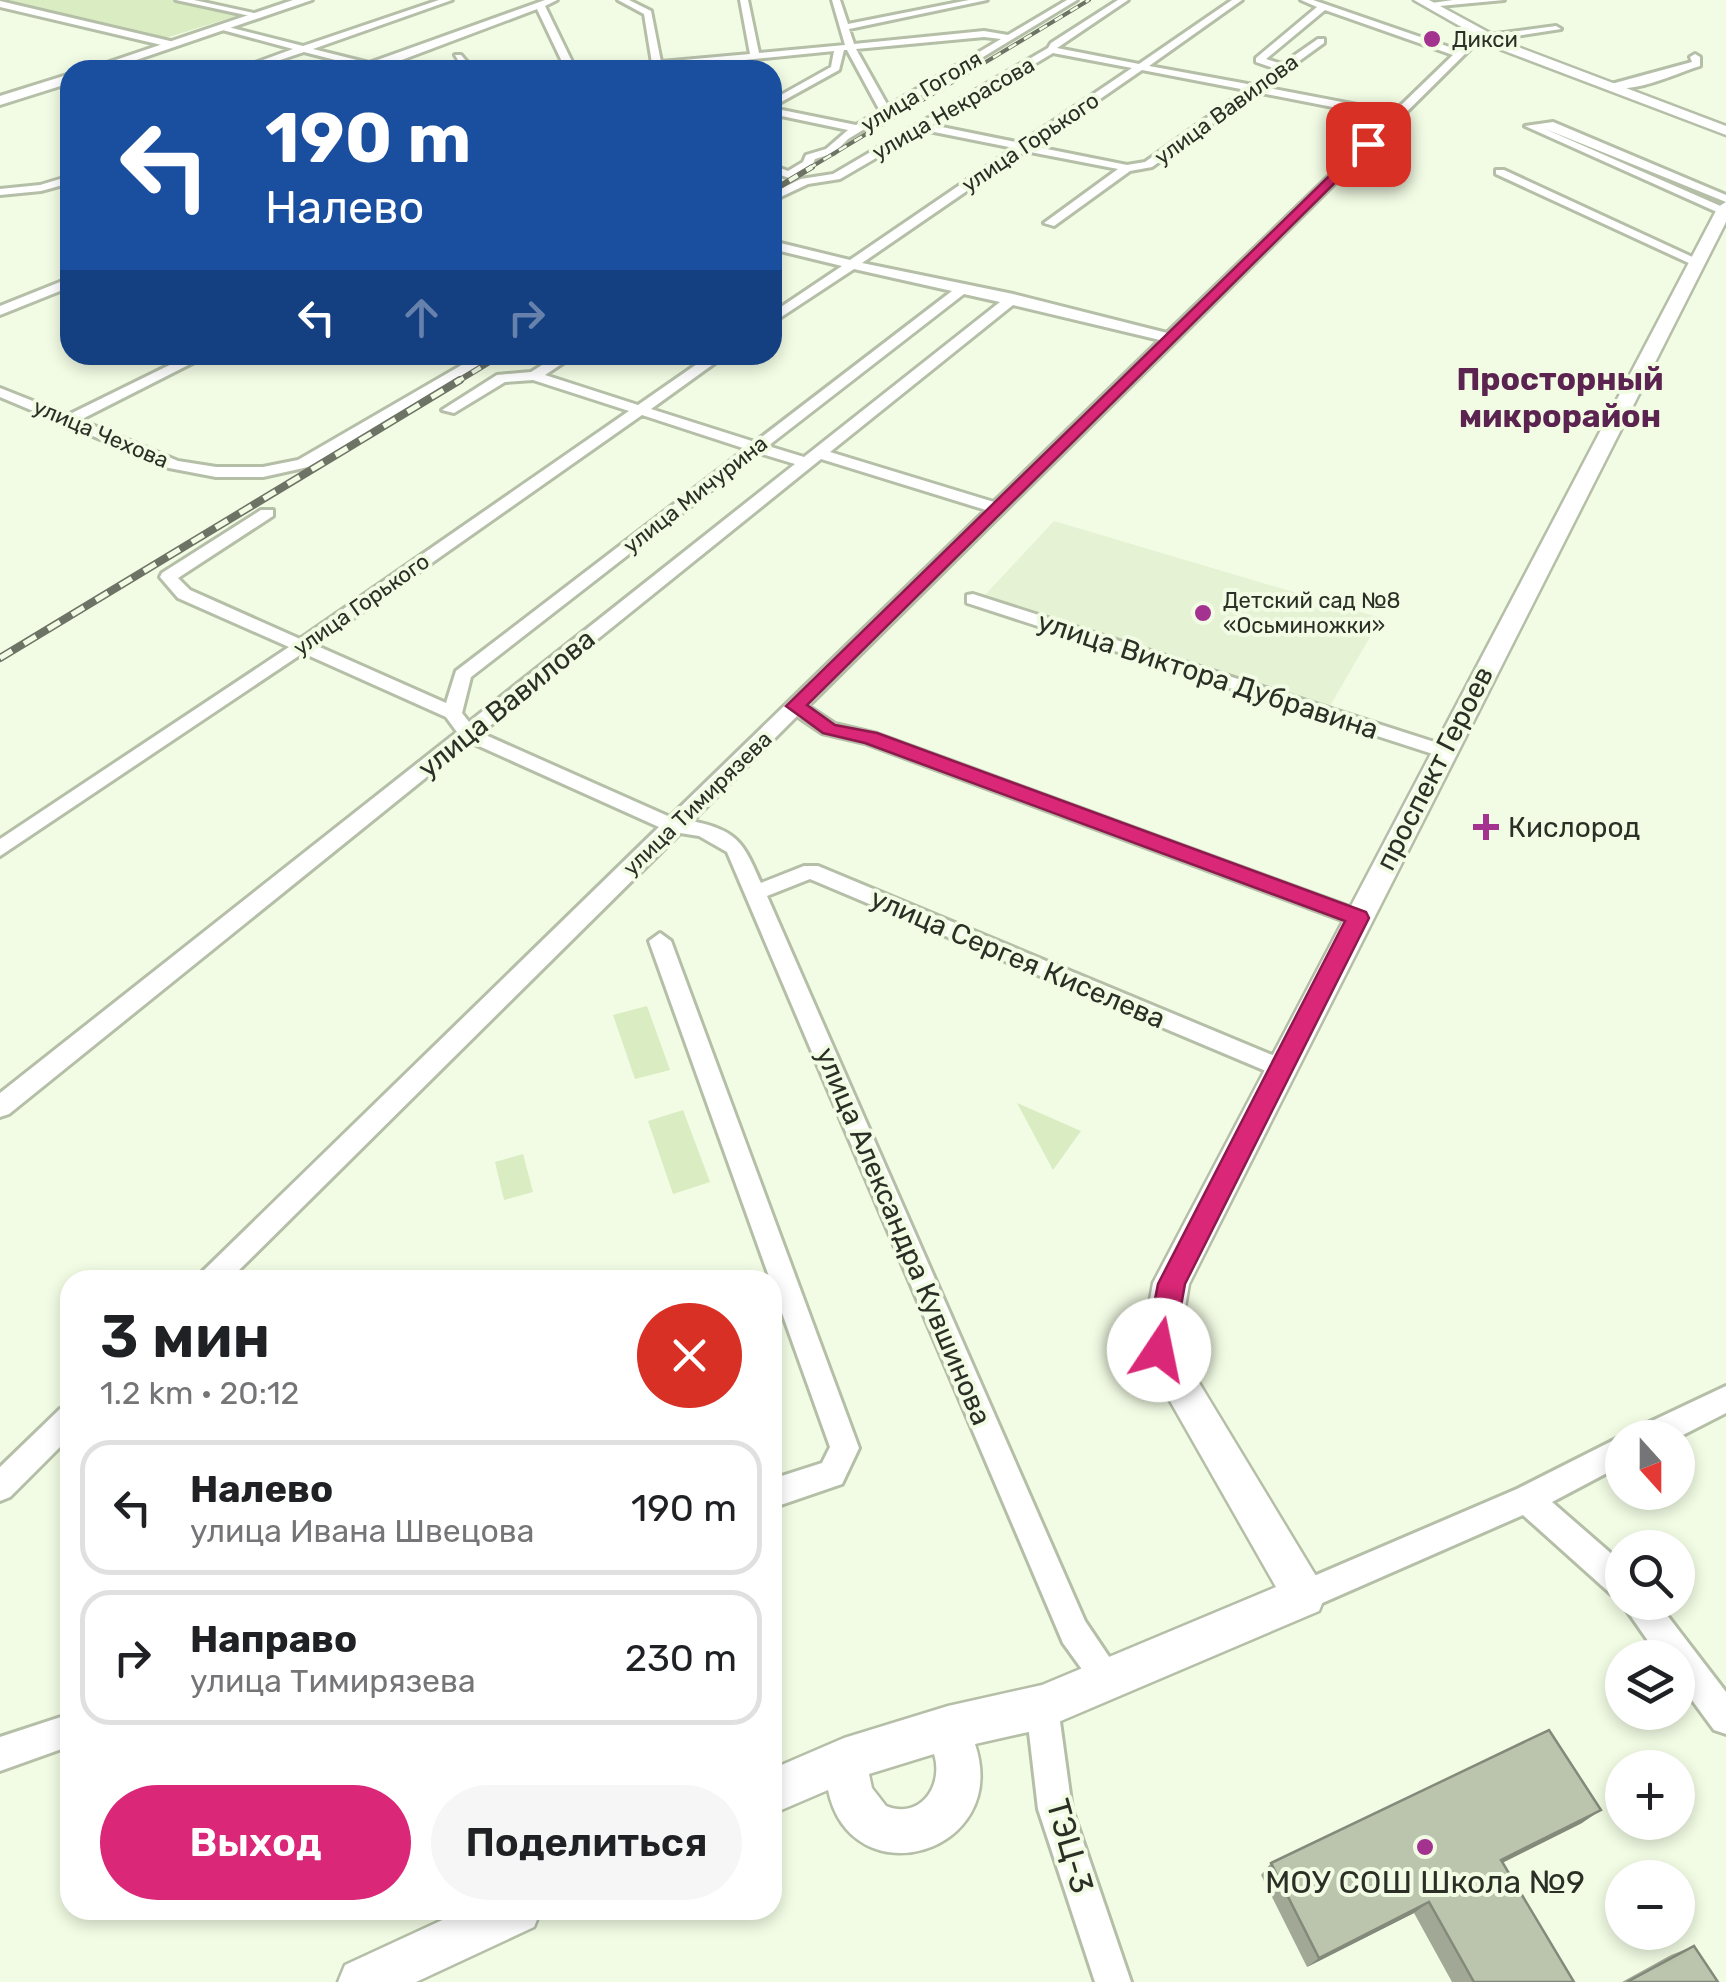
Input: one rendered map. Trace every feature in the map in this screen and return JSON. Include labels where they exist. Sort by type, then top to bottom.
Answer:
[{"type":"main road","points":[[123,60],[306,0]]},
{"type":"main road","points":[[0,101],[60,81]]},
{"type":"street","points":[[180,0],[259,15]]},
{"type":"street","points":[[270,60],[448,0]]},
{"type":"street","points":[[384,60],[553,0]]},
{"type":"street","points":[[622,0],[648,13],[656,60]]},
{"type":"street","points":[[744,0],[755,56]]},
{"type":"street","points":[[782,102],[836,68],[845,47],[836,0]]},
{"type":"street","points":[[844,28],[983,0]]},
{"type":"street","name":"улица Гоголя","points":[[782,172],[789,175],[808,164],[810,157],[830,151],[858,129],[1072,0]]},
{"type":"street","name":"улица Некрасова","points":[[782,192],[804,180],[836,177],[925,127],[1052,50],[1124,0]]},
{"type":"street","name":"улица Горького","points":[[782,311],[1238,0]]},
{"type":"street","points":[[1306,0],[1460,54]]},
{"type":"street","points":[[1424,2],[1500,0]]},
{"type":"street","points":[[1424,2],[1486,36],[1726,131]]},
{"type":"street","points":[[0,4],[170,44]]},
{"type":"street","points":[[540,4],[566,60]]},
{"type":"street","points":[[1283,68],[1259,60],[1323,6]]},
{"type":"street","points":[[220,28],[351,60]]},
{"type":"street","points":[[1486,36],[1556,29]]},
{"type":"street","points":[[716,60],[984,34],[1010,38]]},
{"type":"street","name":"улица Тимирязева","points":[[221,1270],[1474,40],[1486,36]]},
{"type":"street","name":"улица Вавилова","points":[[1127,168],[1148,165],[1321,41]]},
{"type":"street","points":[[845,47],[886,112]]},
{"type":"street","points":[[1052,50],[1397,116]]},
{"type":"street","points":[[1608,86],[1632,84],[1697,64],[1695,57]]},
{"type":"street","points":[[782,110],[858,129]]},
{"type":"street","points":[[1549,124],[1681,180],[1725,205],[1661,184],[1530,126],[1549,124]]},
{"type":"street","points":[[925,127],[1127,168]]},
{"type":"street","points":[[1555,139],[1574,135]]},
{"type":"street","points":[[1608,162],[1628,158]]},
{"type":"street","points":[[1050,223],[1127,168]]},
{"type":"street","points":[[1500,172],[1696,261]]},
{"type":"street","points":[[1661,184],[1681,180]]},
{"type":"street","points":[[0,194],[60,181]]},
{"type":"street","name":"проспект Героев","points":[[1304,1596],[1159,1350],[1172,1284],[1725,205]]},
{"type":"street","points":[[782,248],[960,290],[1013,298],[1170,338]]},
{"type":"street","points":[[0,311],[60,286]]},
{"type":"street","name":"улица Мичурина","points":[[453,713],[462,676],[960,290]]},
{"type":"street","name":"улица Вавилова","points":[[0,1108],[1013,298]]},
{"type":"street","points":[[71,419],[181,365]]},
{"type":"street","name":"улица Чехова","points":[[0,392],[174,464],[216,472],[263,472],[303,464],[472,365]]},
{"type":"street","points":[[534,376],[552,365]]},
{"type":"street","name":"улица Горького","points":[[0,849],[302,646],[704,365]]},
{"type":"street","points":[[449,410],[502,378],[534,376],[755,446],[997,508]]},
{"type":"street","points":[[267,512],[168,577],[184,594],[453,713],[468,734]]},
{"type":"street","name":"улица Виктора Дубравина","points":[[973,599],[1443,751]]},
{"type":"street","points":[[796,706],[829,729],[870,738],[1358,918]]},
{"type":"street","name":"улица Александра Кувшинова","points":[[468,734],[673,826],[694,826],[718,834],[736,848],[1074,1632],[1110,1682]]},
{"type":"street","name":"улица Сергея Киселева","points":[[756,892],[784,886],[798,874],[812,871],[1281,1068]]},
{"type":"street","points":[[660,941],[780,1270]]},
{"type":"street","points":[[782,1275],[845,1448],[832,1474],[782,1491]]},
{"type":"street","points":[[1683,1420],[1726,1399]]},
{"type":"street","points":[[0,1487],[60,1428]]},
{"type":"street","points":[[782,1788],[844,1760],[948,1728],[1042,1707],[1110,1682],[1527,1499],[1605,1459]]},
{"type":"street","points":[[1527,1499],[1605,1568]]},
{"type":"street","points":[[1651,1620],[1726,1718]]},
{"type":"street","name":"ТЭЦ-3","points":[[1042,1707],[1055,1809],[1114,1982]]},
{"type":"street","points":[[844,1760],[848,1793],[866,1820],[884,1831],[922,1832],[940,1822],[960,1787],[958,1746],[948,1728]]},
{"type":"street","points":[[0,1754],[60,1733]]},
{"type":"street","points":[[362,1982],[495,1920]]},
{"type":"shaded area","points":[[7,0],[172,0],[239,15],[166,38]]},
{"type":"shaded area","name":"Детский сад №8 «Осьминожки»","points":[[1054,521],[1381,618],[1330,706],[985,595]]},
{"type":"shaded area","points":[[647,1006],[670,1070],[635,1079],[613,1015]]},
{"type":"shaded area","points":[[1017,1103],[1081,1131],[1053,1170]]},
{"type":"shaded area","points":[[683,1110],[710,1182],[673,1194],[648,1121]]},
{"type":"shaded area","points":[[523,1154],[533,1192],[504,1200],[495,1162]]},
{"type":"building","name":"МОУ СОШ Школа №9","points":[[1549,1730],[1601,1810],[1501,1860],[1574,1982],[1474,1982],[1429,1902],[1319,1958],[1271,1863]]},
{"type":"building","points":[[1695,1948],[1718,1982],[1627,1982]]},
{"type":"railway","points":[[808,169],[1089,0]]},
{"type":"railway","points":[[782,185],[812,167]]},
{"type":"railway","points":[[455,383],[485,365]]},
{"type":"railway","points":[[0,658],[460,380]]},
{"type":"place","name":"Дикси","points":[[1432,39]]},
{"type":"place","name":"Детский сад №8 «Осьминожки»","points":[[1203,613]]},
{"type":"place","name":"Кислород","points":[[1486,827]]},
{"type":"place","name":"МОУ СОШ Школа №9","points":[[1425,1847]]},
{"type":"district","name":"Просторный микрорайон","points":[[1560,398]]},
{"type":"route","points":[[1159,1350],[1172,1284],[1358,918],[870,738],[829,729],[796,706],[1368,144]]}]
